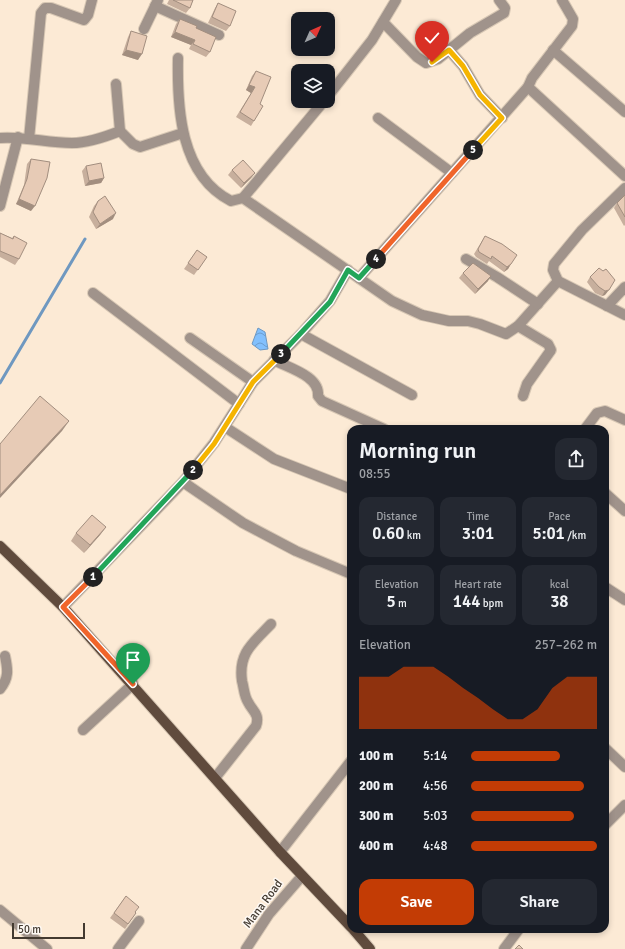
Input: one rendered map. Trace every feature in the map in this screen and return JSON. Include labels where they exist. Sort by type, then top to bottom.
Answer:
[{"type":"main road","points":[[0,546],[63,607],[133,684],[280,852],[347,923]]},
{"type":"main road","points":[[356,933],[370,949]]},
{"type":"street","points":[[29,139],[41,13],[46,8],[51,8],[84,20],[88,14],[92,0]]},
{"type":"street","points":[[335,87],[368,45],[396,0]]},
{"type":"street","points":[[383,22],[423,62],[432,62],[470,33],[504,13],[505,8],[499,0]]},
{"type":"street","points":[[359,278],[528,88],[532,78],[569,30],[573,22],[562,0]]},
{"type":"street","points":[[144,29],[156,3],[219,35]]},
{"type":"street","points":[[449,50],[463,66],[480,95],[502,118]]},
{"type":"street","points":[[553,50],[625,112]]},
{"type":"street","points":[[178,58],[178,94],[183,133],[193,163],[218,194],[231,201],[243,198],[318,108]]},
{"type":"street","points":[[116,84],[120,131],[133,144],[140,147],[183,133]]},
{"type":"street","points":[[528,88],[625,176]]},
{"type":"street","points":[[378,118],[452,173]]},
{"type":"street","points":[[0,138],[18,137],[73,143],[97,139],[120,131]]},
{"type":"street","points":[[0,206],[18,137]]},
{"type":"street","points":[[625,188],[582,230],[556,261],[553,270],[558,281],[625,316]]},
{"type":"street","points":[[243,198],[392,301],[422,315],[449,321],[468,321],[506,334],[518,326],[558,281]]},
{"type":"street","points":[[466,259],[498,277],[538,304]]},
{"type":"street","points":[[63,607],[183,482],[214,444],[253,382],[301,334],[330,302],[348,270]]},
{"type":"street","points":[[607,306],[625,287]]},
{"type":"street","points":[[93,293],[239,404]]},
{"type":"street","points":[[518,326],[548,344],[551,350],[527,384],[523,396]]},
{"type":"street","points":[[301,334],[412,395]]},
{"type":"street","points":[[190,338],[253,382]]},
{"type":"street","points":[[274,360],[307,376],[316,383],[319,389],[318,396],[322,401],[375,425]]},
{"type":"street","points":[[588,425],[597,413],[605,411],[625,420]]},
{"type":"street","points":[[225,427],[274,459],[347,487]]},
{"type":"street","points":[[183,482],[243,523],[296,552],[347,572]]},
{"type":"street","points":[[609,497],[625,511]]},
{"type":"street","points":[[609,590],[625,600]]},
{"type":"street","points":[[215,778],[256,726],[258,720],[257,714],[248,703],[240,668],[243,658],[250,646],[271,624]]},
{"type":"street","points":[[0,689],[7,679],[8,670],[5,656]]},
{"type":"street","points":[[83,730],[133,684]]},
{"type":"street","points":[[609,752],[625,767]]},
{"type":"street","points":[[280,852],[347,766]]},
{"type":"street","points":[[609,821],[625,806]]},
{"type":"street","name":"Mana Road","points":[[246,949],[269,914],[302,876]]},
{"type":"street","points":[[0,910],[47,949]]},
{"type":"street","points":[[118,949],[139,921]]},
{"type":"street","points":[[504,949],[517,933]]},
{"type":"water","points":[[258,328],[265,332],[268,349],[260,350],[252,344]]},
{"type":"building","points":[[173,0],[193,0],[190,8]]},
{"type":"building","points":[[218,3],[236,11],[230,26],[212,17]]},
{"type":"building","points":[[180,19],[197,26],[196,28],[216,37],[210,52],[193,44],[195,40],[175,32]]},
{"type":"building","points":[[131,31],[147,36],[142,54],[126,50]]},
{"type":"building","points":[[256,71],[271,77],[260,104],[263,106],[254,121],[240,112],[255,87],[249,85]]},
{"type":"building","points":[[31,159],[50,162],[47,178],[35,206],[19,199],[27,179]]},
{"type":"building","points":[[243,160],[255,173],[244,183],[232,170]]},
{"type":"building","points":[[101,163],[104,178],[89,181],[86,166]]},
{"type":"building","points":[[625,195],[625,217],[617,203]]},
{"type":"building","points":[[105,196],[116,213],[100,224],[93,212],[98,201]]},
{"type":"building","points":[[0,233],[13,239],[14,236],[27,243],[19,259],[0,251]]},
{"type":"building","points":[[485,236],[502,244],[517,255],[511,264],[507,267],[492,256],[491,259],[479,252],[478,249]]},
{"type":"building","points":[[197,250],[207,257],[198,270],[188,263]]},
{"type":"building","points":[[473,263],[491,276],[478,289],[463,273]]},
{"type":"building","points":[[599,268],[603,271],[606,269],[615,280],[609,290],[605,291],[599,287],[590,277]]},
{"type":"building","points":[[40,396],[69,421],[0,495],[0,444]]},
{"type":"building","points":[[92,515],[106,527],[90,545],[76,533]]},
{"type":"building","points":[[126,896],[139,907],[128,924],[114,913]]},
{"type":"building","points":[[519,945],[523,949],[515,949]]},
{"type":"waterway","points":[[0,383],[85,239]]},
{"type":"route","points":[[133,684],[63,607],[123,547],[183,482],[214,444],[253,382],[288,348],[330,302],[348,270],[359,278],[502,118],[480,95],[463,66],[449,50],[432,62]]}]
